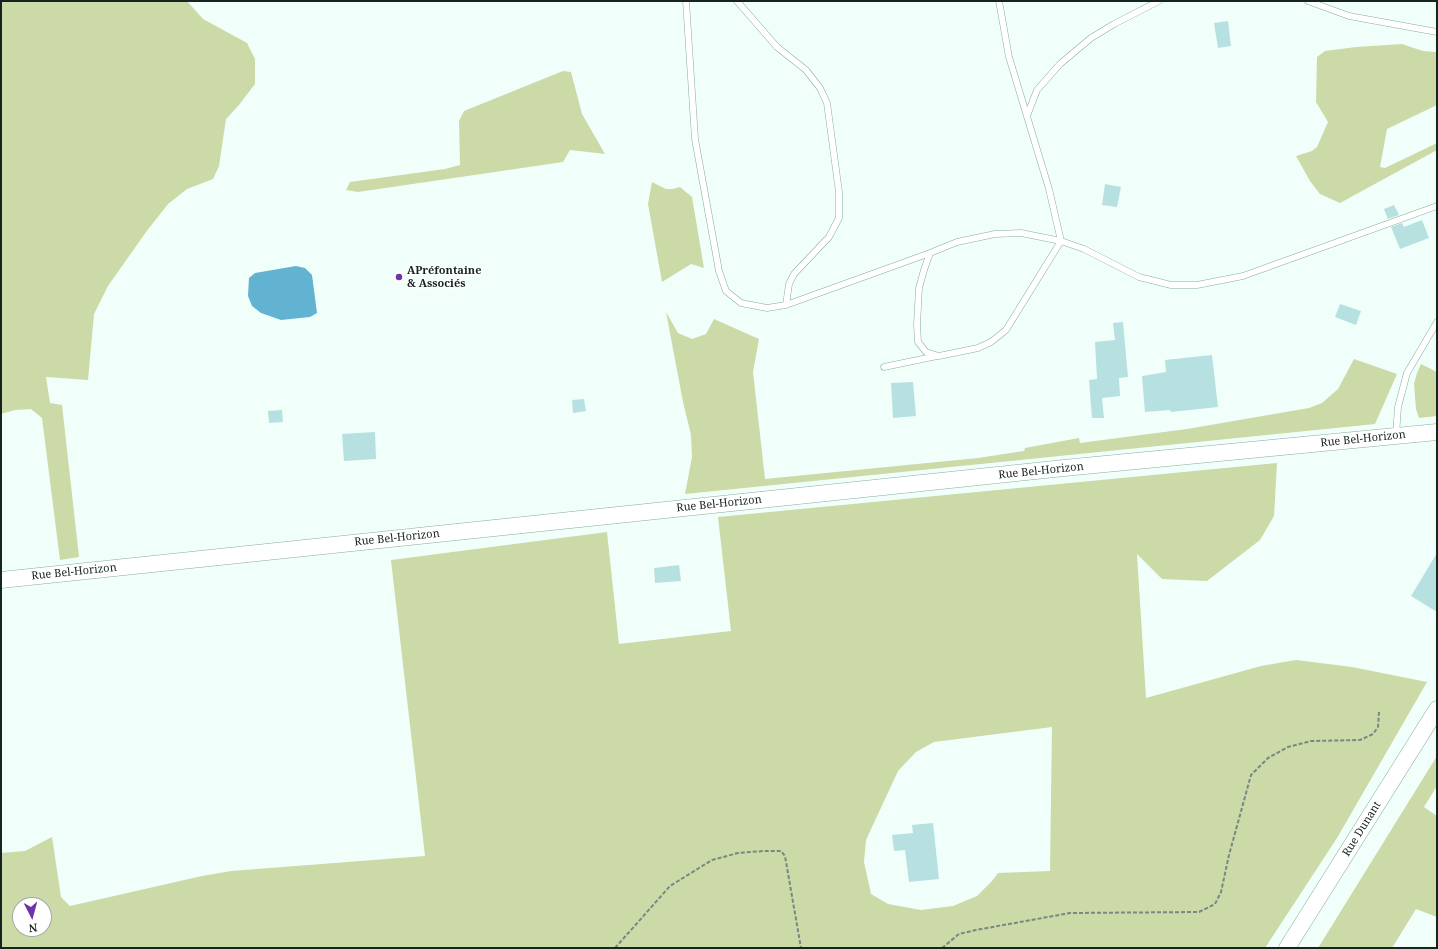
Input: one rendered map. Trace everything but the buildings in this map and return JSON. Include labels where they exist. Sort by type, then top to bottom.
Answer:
[{"type":"street","name":"Rue Bel-Horizon","points":[[1,580],[937,481],[1437,432]]},
{"type":"street","name":"Rue Dunant","points":[[1286,948],[1437,709]]},
{"type":"lane","points":[[686,1],[695,139],[719,271],[726,291],[741,303],[767,308],[786,305],[957,242],[995,234],[1021,233],[1062,241],[1084,248],[1139,277],[1171,285],[1197,285],[1243,276],[1437,206]]},
{"type":"lane","points":[[737,1],[777,47],[806,70],[820,88],[827,103],[839,192],[839,218],[829,237],[794,274],[789,284],[786,305]]},
{"type":"lane","points":[[884,367],[978,348],[991,342],[1006,330],[1062,241],[1049,189],[1009,57],[999,1]]},
{"type":"lane","points":[[1027,116],[1037,90],[1060,64],[1091,38],[1114,24],[1159,1]]},
{"type":"lane","points":[[1308,1],[1349,16],[1437,32]]},
{"type":"lane","points":[[930,253],[919,288],[917,325],[918,342],[926,352],[939,356]]},
{"type":"lane","points":[[1396,435],[1398,407],[1407,373],[1437,322]]},
{"type":"path","points":[[942,948],[959,934],[1070,913],[1199,912],[1215,904],[1221,892],[1229,855],[1251,775],[1268,758],[1288,746],[1311,742],[1360,740],[1373,734],[1378,727],[1379,712]]},
{"type":"path","points":[[615,948],[670,886],[712,860],[738,853],[764,851],[781,852],[785,856],[801,948]]},
{"type":"green space","points":[[1,1],[187,1],[203,19],[247,43],[255,59],[255,84],[226,119],[219,166],[213,179],[187,189],[168,204],[146,232],[108,286],[94,314],[88,380],[46,377],[50,403],[62,405],[79,557],[60,560],[42,418],[31,409],[15,410],[1,414]]},
{"type":"green space","points":[[1402,44],[1423,51],[1437,52],[1437,105],[1387,129],[1380,167],[1385,168],[1437,143],[1437,150],[1340,203],[1320,194],[1310,181],[1296,156],[1312,151],[1317,147],[1328,122],[1316,102],[1317,57],[1325,51]]},
{"type":"green space","points":[[563,71],[571,72],[582,114],[605,154],[570,150],[563,162],[358,192],[346,190],[350,182],[445,169],[460,165],[459,121],[464,111]]},
{"type":"green space","points":[[652,182],[666,189],[680,187],[692,197],[704,268],[691,264],[662,282],[648,204]]},
{"type":"green space","points":[[666,312],[678,333],[692,339],[706,334],[714,319],[759,339],[753,372],[765,479],[978,458],[1024,451],[1025,448],[1079,438],[1080,443],[1187,429],[1309,408],[1322,403],[1338,389],[1354,359],[1397,374],[1375,424],[685,494],[692,457],[691,435],[683,402]]},
{"type":"green space","points":[[1421,364],[1437,372],[1437,416],[1419,418],[1416,409],[1414,384]]},
{"type":"green space","points":[[1277,463],[1274,516],[1260,540],[1207,581],[1162,579],[1137,554],[1146,698],[1261,666],[1296,660],[1352,667],[1427,682],[1337,838],[1265,948],[1,948],[1,853],[25,851],[52,837],[61,897],[70,906],[202,876],[231,871],[425,856],[391,560],[607,532],[619,644],[731,631],[718,517]],"holes":[[[1052,727],[1050,871],[998,873],[977,896],[953,906],[921,910],[888,904],[871,894],[864,862],[866,840],[898,771],[916,752],[934,742]]]},
{"type":"green space","points":[[1437,756],[1437,786],[1424,807],[1437,816],[1437,917],[1416,909],[1392,948],[1318,948]]},
{"type":"water","points":[[296,266],[305,268],[312,275],[317,313],[310,317],[281,320],[261,313],[252,306],[248,296],[249,278],[255,273]]},
{"type":"place","name":"APréfontaine & Associés","points":[[399,277]]}]
